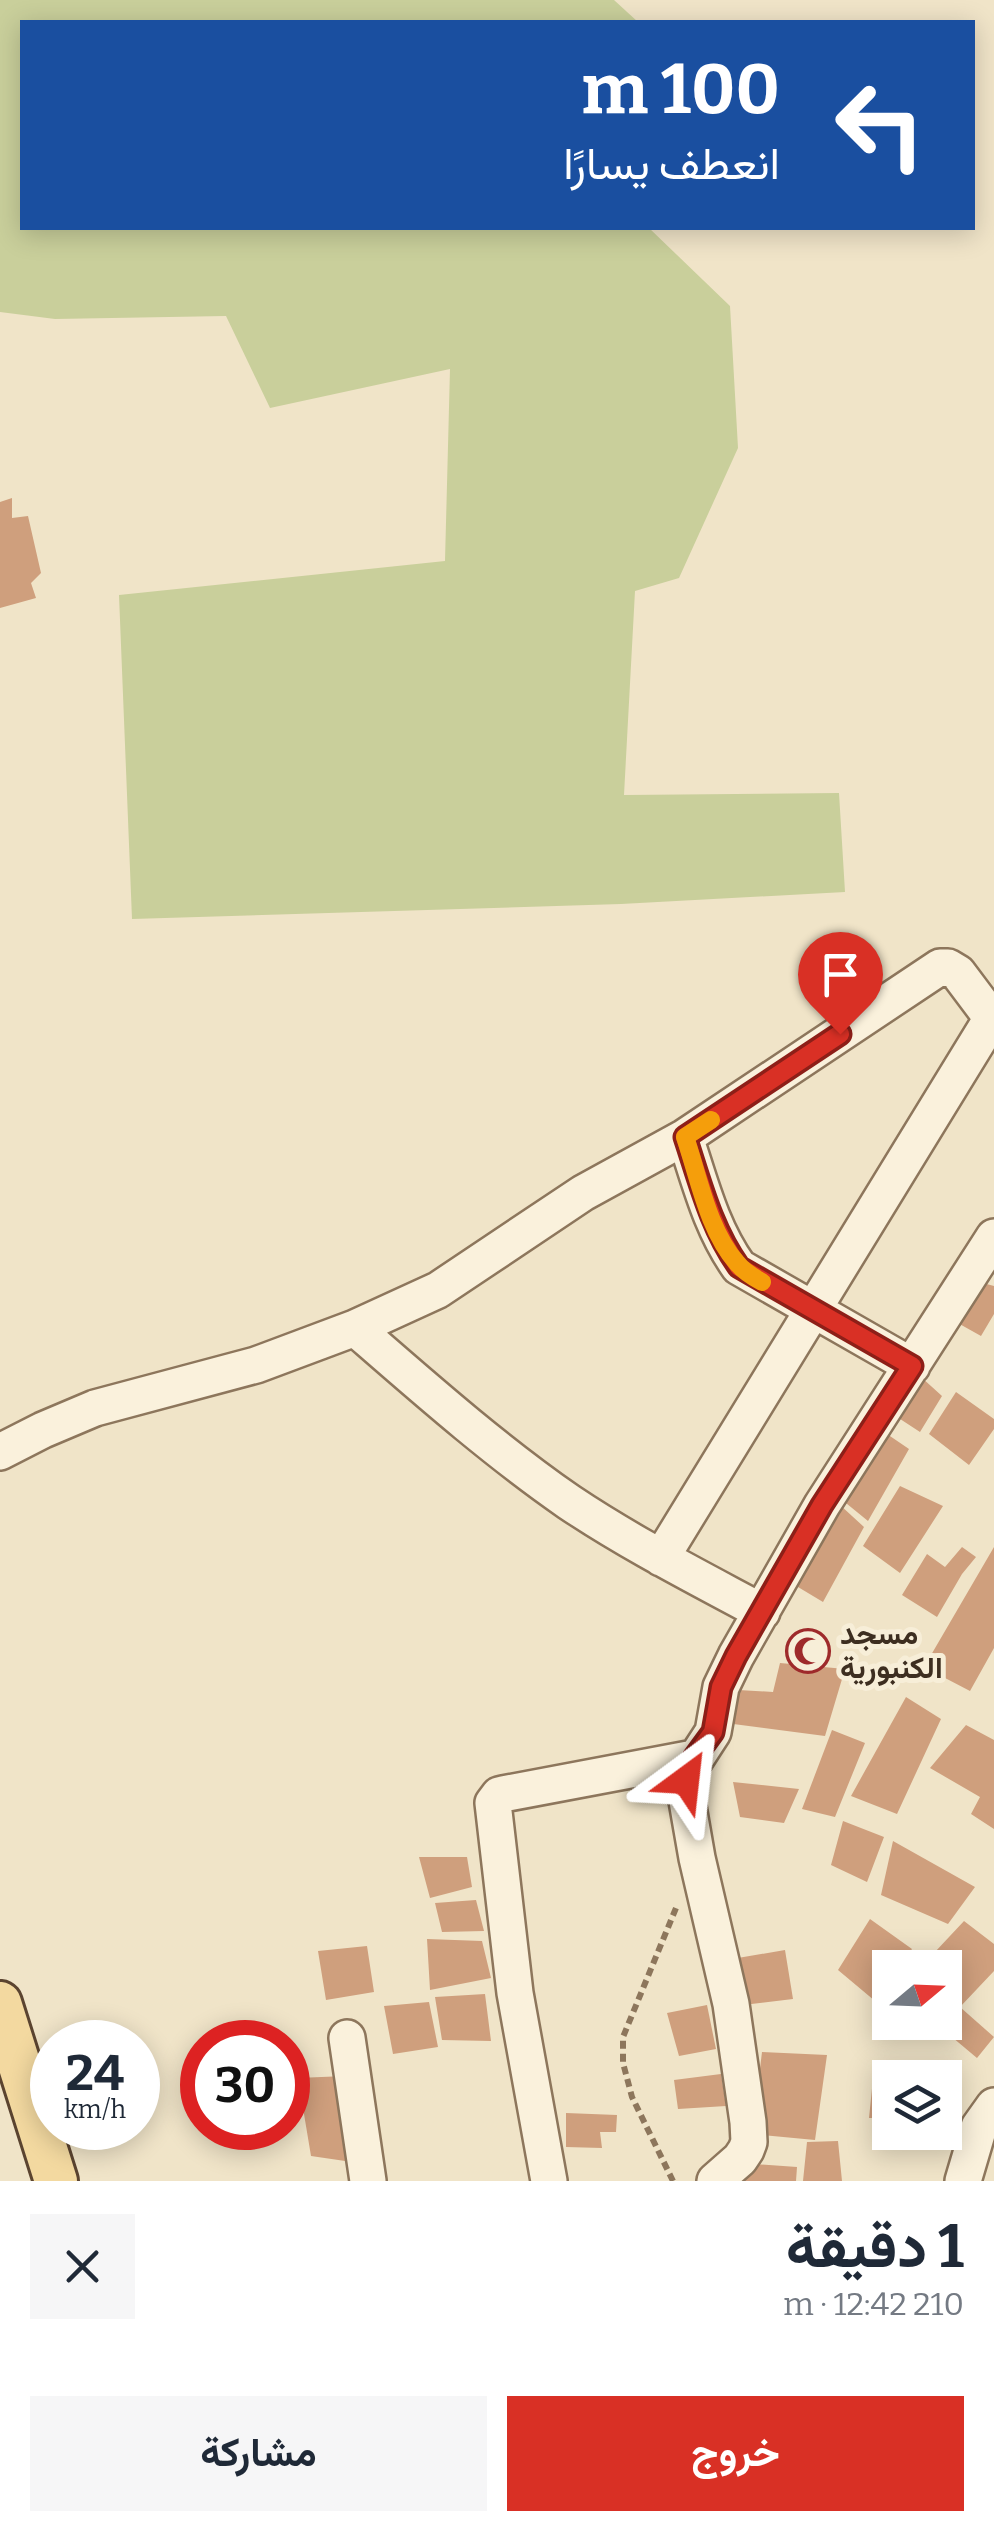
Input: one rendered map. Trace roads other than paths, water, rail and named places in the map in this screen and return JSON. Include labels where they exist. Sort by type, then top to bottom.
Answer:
[{"type":"main road","points":[[0,2003],[56,2181]]},
{"type":"street","points":[[0,1452],[96,1408],[256,1365],[356,1328],[438,1290],[583,1193],[685,1137],[940,967],[948,967],[993,1019],[662,1558]]},
{"type":"street","points":[[685,1137],[716,1228],[739,1267],[912,1366]]},
{"type":"street","points":[[715,2181],[740,2159],[749,2142],[749,2132],[731,2004],[698,1858],[686,1780],[694,1758],[713,1732],[724,1678],[822,1505],[994,1237]]},
{"type":"street","points":[[356,1328],[432,1395],[570,1502],[762,1612]]},
{"type":"street","points":[[549,2181],[516,1993],[493,1803],[498,1795],[694,1758]]},
{"type":"street","points":[[348,2038],[368,2181]]},
{"type":"street","points":[[963,2181],[978,2127],[994,2106]]},
{"type":"place","name":"مسجد الكنبورية","points":[[808,1651]]}]
